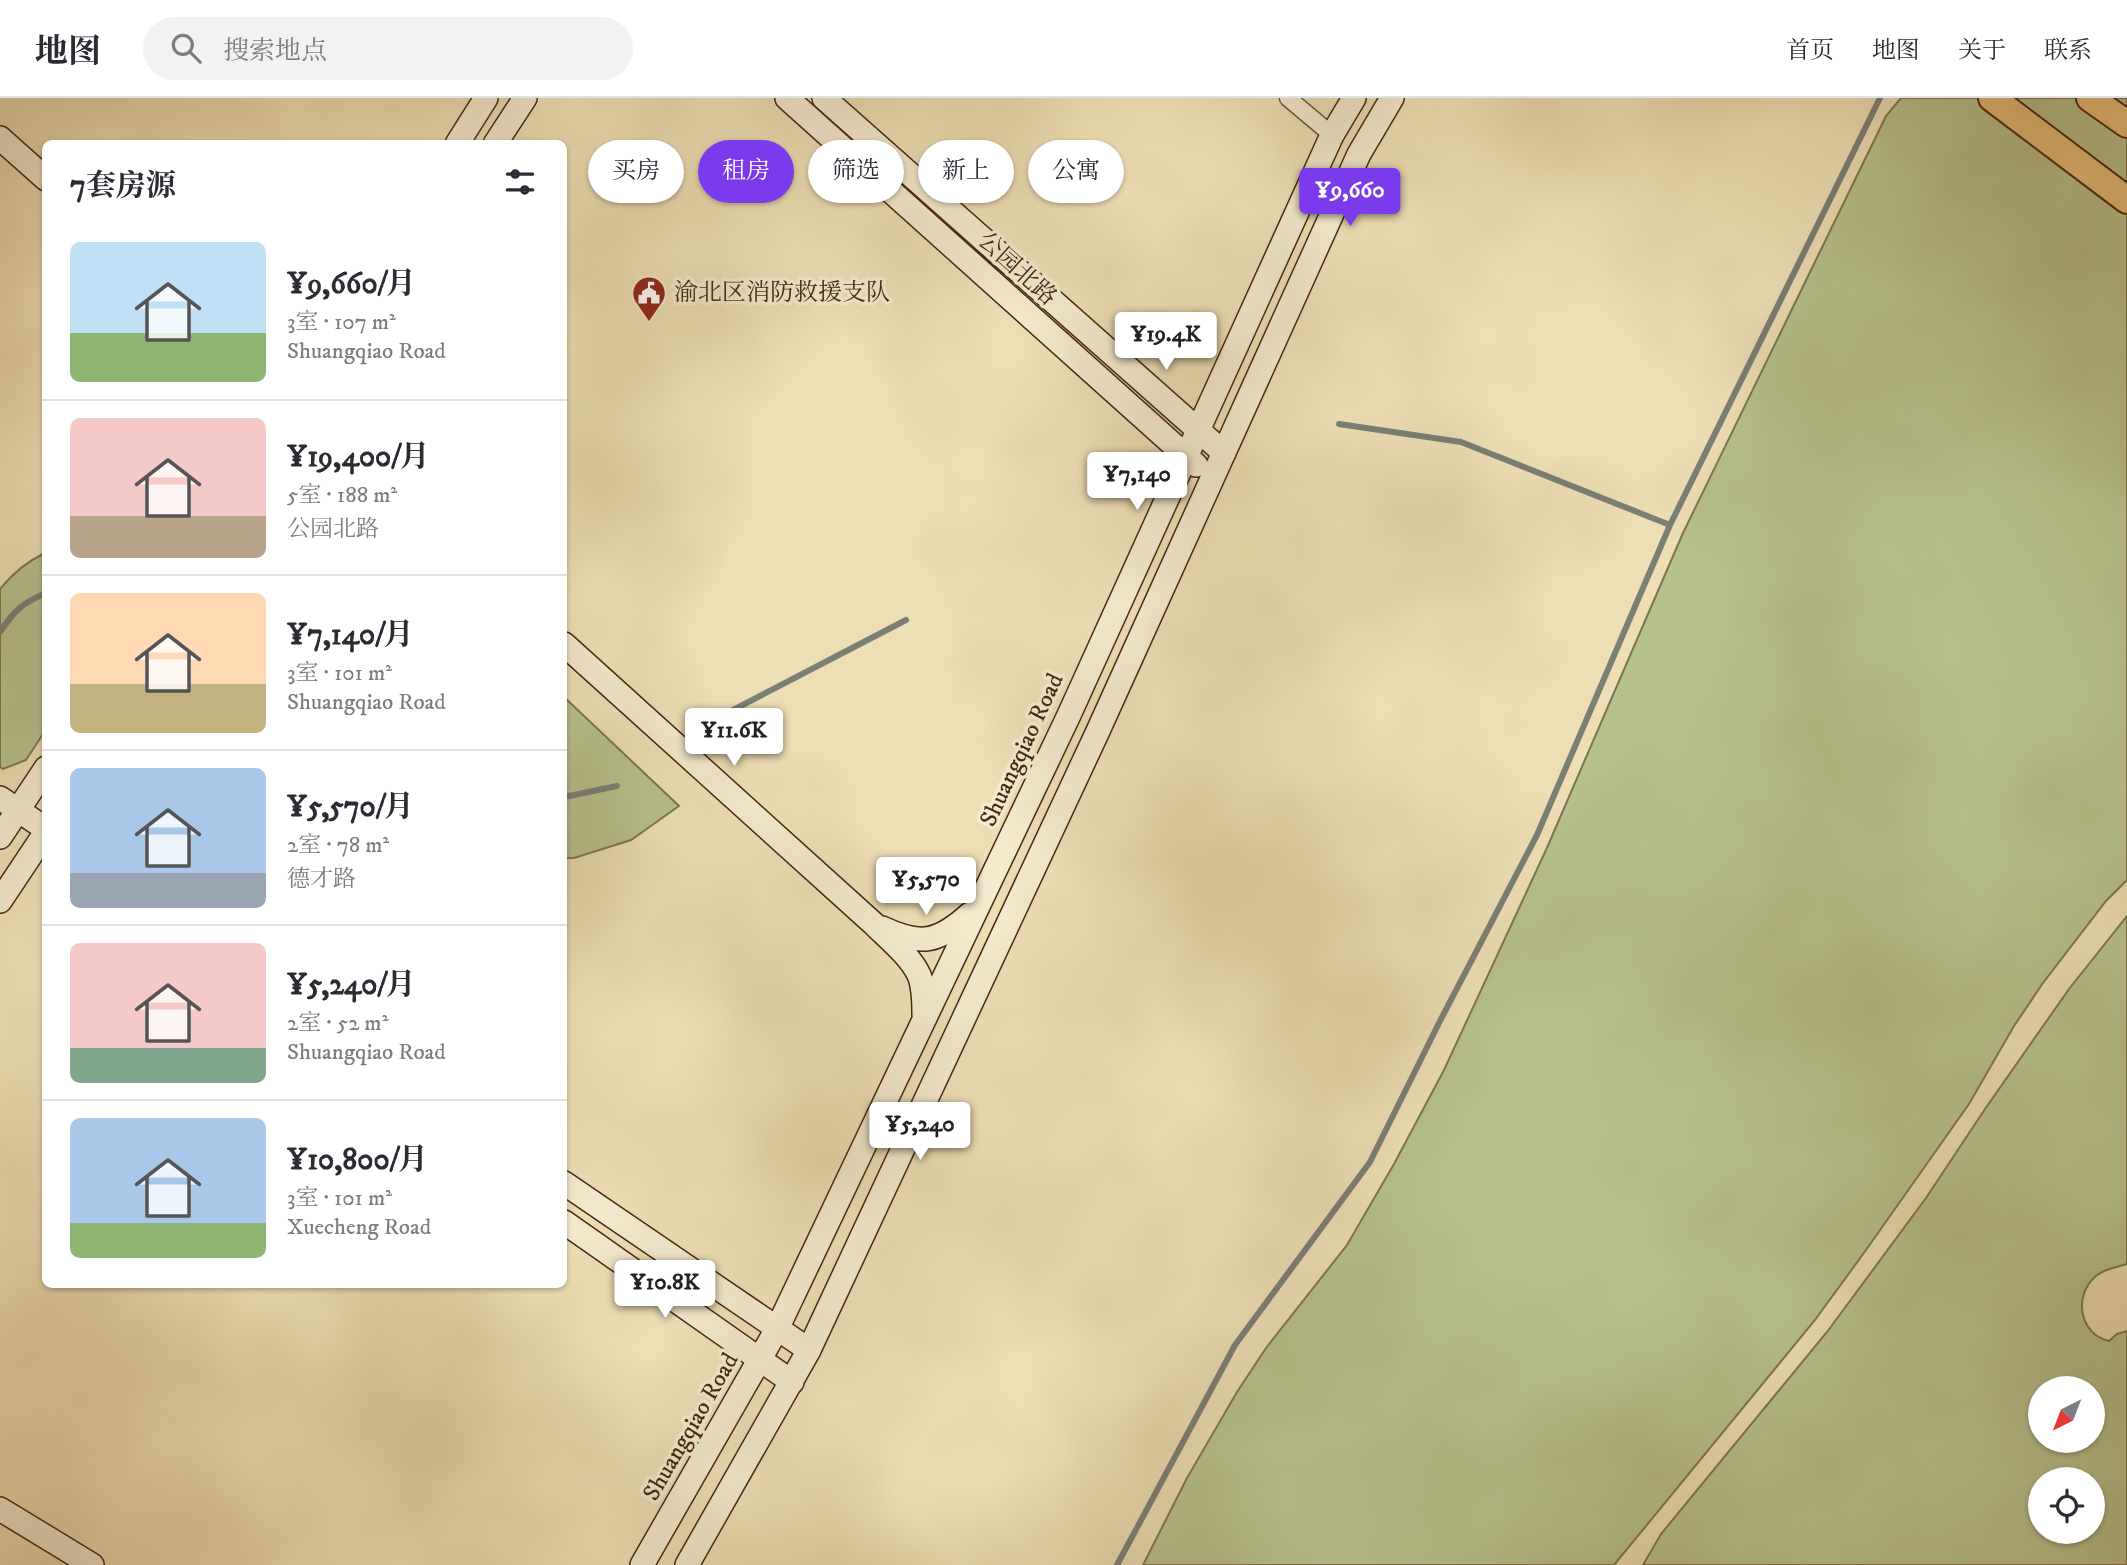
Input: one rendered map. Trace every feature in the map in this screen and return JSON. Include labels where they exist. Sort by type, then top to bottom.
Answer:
[{"type":"main road","points":[[460,140],[486,98]]},
{"type":"main road","points":[[498,140],[525,98]]},
{"type":"main road","name":"公园北路","points":[[787,98],[1212,479]]},
{"type":"main road","name":"公园北路","points":[[824,98],[1224,453]]},
{"type":"main road","name":"Shuangqiao Road","points":[[642,1565],[777,1329],[1069,715],[1332,135],[1354,98]]},
{"type":"main road","points":[[687,1565],[809,1350],[1098,731],[1359,154],[1392,98]]},
{"type":"main road","points":[[1992,98],[2127,200]]},
{"type":"main road","points":[[2090,98],[2127,124]]},
{"type":"main road","points":[[0,138],[42,175]]},
{"type":"main road","points":[[567,647],[876,925],[909,960],[918,974],[923,989],[925,1016]]},
{"type":"main road","points":[[0,901],[39,856],[1,833],[9,804],[42,772]]},
{"type":"main road","points":[[9,804],[42,827]]},
{"type":"main road","points":[[876,925],[901,937],[930,939],[955,927],[976,907]]},
{"type":"main road","points":[[567,1185],[809,1350]]},
{"type":"main road","points":[[567,1224],[792,1382]]},
{"type":"main road","points":[[0,1509],[92,1565]]},
{"type":"street","points":[[1289,98],[1332,135]]},
{"type":"green space","points":[[1901,98],[2127,98],[2127,880],[2106,901],[2043,983],[2014,1026],[1969,1104],[1815,1320],[1614,1565],[1143,1565],[1187,1478],[1237,1392],[1266,1348],[1347,1245],[1444,1070],[1546,850],[1683,533],[1886,116]]},
{"type":"green space","points":[[42,555],[42,736],[26,760],[3,769],[0,767],[0,589],[20,568]]},
{"type":"green space","points":[[567,700],[679,806],[631,840],[567,858]]},
{"type":"green space","points":[[2127,916],[2127,1264],[2099,1273],[2089,1284],[2082,1303],[2086,1322],[2091,1331],[2099,1337],[2109,1341],[2117,1334],[2127,1331],[2127,1565],[1643,1565],[1661,1534],[1827,1332],[1926,1198],[2069,989]]},
{"type":"waterway","points":[[1117,1565],[1235,1345],[1370,1162],[1537,835],[1670,525],[1880,98]]},
{"type":"waterway","points":[[1339,424],[1461,442],[1670,525]]},
{"type":"waterway","points":[[0,632],[19,608],[42,595]]},
{"type":"waterway","points":[[710,722],[906,620]]},
{"type":"waterway","points":[[567,796],[617,786]]},
{"type":"place","name":"渝北区消防救援支队","points":[[649,323]]}]
